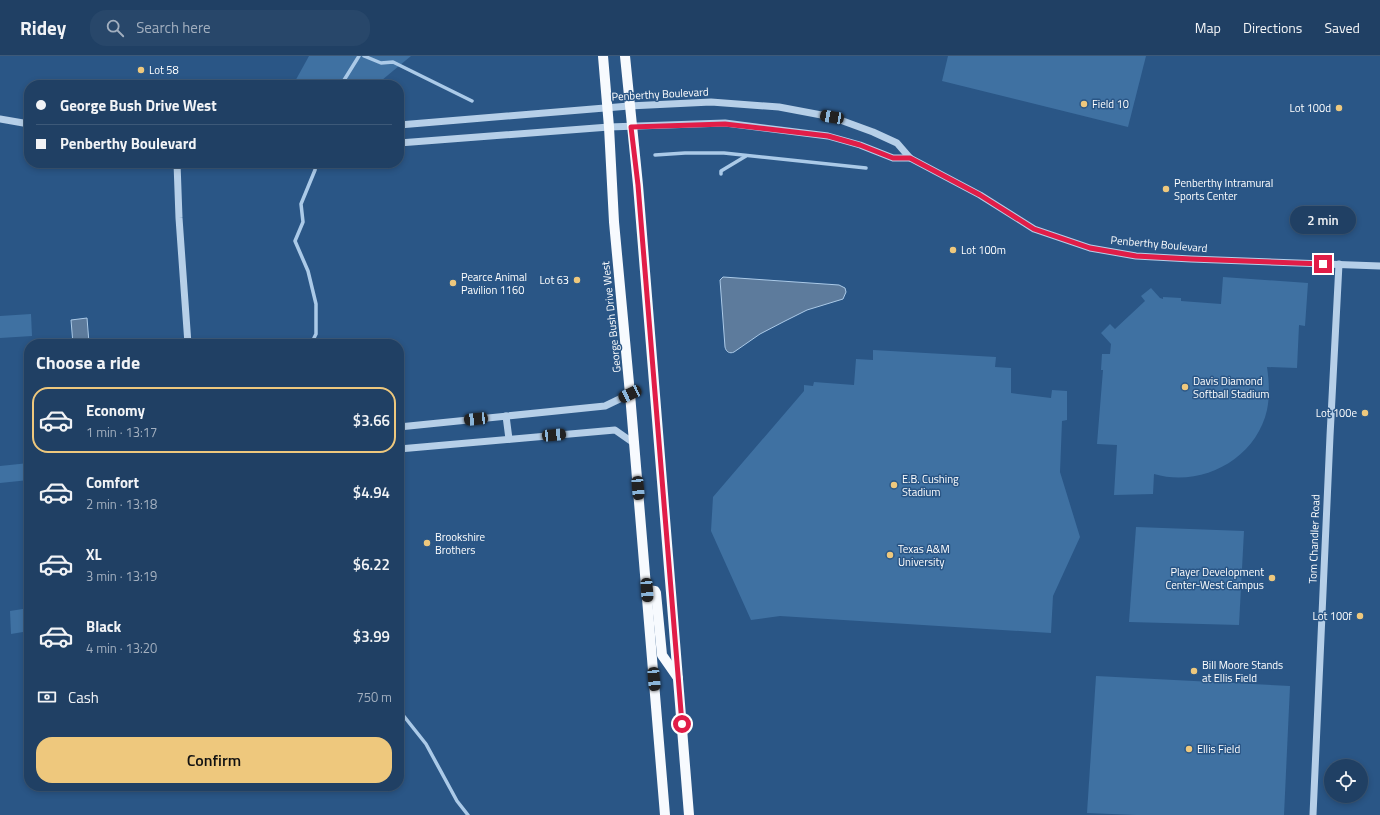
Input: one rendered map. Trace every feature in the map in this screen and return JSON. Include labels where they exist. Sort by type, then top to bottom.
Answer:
[{"type":"main road","name":"George Bush Drive West","points":[[602,56],[609,128],[614,222],[635,444],[665,815]]},
{"type":"main road","points":[[626,56],[629,106],[638,185],[689,815]]},
{"type":"main road","points":[[647,590],[655,591],[656,593],[662,655],[678,678]]},
{"type":"street","name":"Penberthy Boulevard","points":[[404,125],[629,106],[711,102],[779,108],[832,117],[873,132],[897,143],[910,158],[980,195],[1034,229],[1090,248],[1136,256],[1380,266]]},
{"type":"street","points":[[0,119],[24,123]]},
{"type":"street","name":"Penberthy Boulevard","points":[[404,143],[609,128],[725,124],[828,136],[860,145],[893,158],[910,158]]},
{"type":"street","points":[[177,168],[179,218],[188,339]]},
{"type":"street","name":"Tom Chandler Road","points":[[1313,815],[1339,264]]},
{"type":"street","points":[[404,426],[605,406],[630,394]]},
{"type":"street","points":[[506,416],[509,439]]},
{"type":"street","points":[[404,449],[615,430],[635,444]]},
{"type":"shaded area","points":[[309,56],[411,56],[382,80],[296,80]]},
{"type":"shaded area","name":"Field 10","points":[[948,56],[1146,56],[1128,127],[942,81]]},
{"type":"shaded area","points":[[723,277],[839,285],[845,288],[846,292],[843,299],[807,310],[760,334],[733,353],[730,353],[725,347],[720,280]]},
{"type":"shaded area","name":"Davis Diamond Softball Stadium","points":[[1223,277],[1308,283],[1305,326],[1299,325],[1297,368],[1267,367],[1269,399],[1261,427],[1251,443],[1239,455],[1224,466],[1208,473],[1190,477],[1172,477],[1154,474],[1153,494],[1114,495],[1117,445],[1097,444],[1103,370],[1101,370],[1102,354],[1110,354],[1111,344],[1101,333],[1110,324],[1115,329],[1145,301],[1141,296],[1151,288],[1160,298],[1163,299],[1163,297],[1181,298],[1181,301],[1221,304]]},
{"type":"shaded area","points":[[31,314],[32,336],[0,338],[0,316]]},
{"type":"shaded area","points":[[87,318],[89,339],[73,339],[71,320]]},
{"type":"shaded area","name":"E.B. Cushing Stadium","points":[[873,350],[996,357],[995,367],[1011,368],[1011,393],[1051,398],[1052,390],[1067,391],[1067,420],[1062,421],[1060,472],[1080,537],[1053,596],[1051,633],[780,616],[751,620],[711,531],[713,497],[804,391],[804,385],[813,386],[814,382],[854,385],[856,359],[873,360]]},
{"type":"shaded area","points":[[24,464],[24,481],[0,483],[0,466]]},
{"type":"shaded area","points":[[1136,527],[1244,531],[1239,625],[1129,622]]},
{"type":"shaded area","points":[[24,609],[24,632],[11,634],[10,611]]},
{"type":"shaded area","name":"Ellis Field","points":[[1096,676],[1290,686],[1284,815],[1136,815],[1087,813]]},
{"type":"waterway","points":[[344,80],[359,56]]},
{"type":"waterway","points":[[364,56],[381,63],[393,62],[472,101]]},
{"type":"waterway","points":[[655,155],[724,153],[866,168]]},
{"type":"waterway","points":[[721,174],[721,171],[746,156]]},
{"type":"waterway","points":[[314,339],[316,334],[316,304],[308,271],[295,241],[303,222],[301,204],[315,168]]},
{"type":"waterway","points":[[404,716],[426,744],[457,801],[468,815]]},
{"type":"place","name":"Lot 58","points":[[141,70]]},
{"type":"place","name":"Field 10","points":[[1084,104]]},
{"type":"place","name":"Lot 100d","points":[[1339,108]]},
{"type":"place","name":"Penberthy Intramural Sports Center","points":[[1166,189]]},
{"type":"place","name":"Lot 100m","points":[[953,250]]},
{"type":"place","name":"Lot 63","points":[[577,280]]},
{"type":"place","name":"Pearce Animal Pavilion 1160","points":[[453,283]]},
{"type":"place","name":"Davis Diamond Softball Stadium","points":[[1185,387]]},
{"type":"place","name":"Lot 100e","points":[[1365,413]]},
{"type":"place","name":"E.B. Cushing Stadium","points":[[894,485]]},
{"type":"place","name":"Brookshire Brothers","points":[[427,543]]},
{"type":"place","name":"Texas A&M University","points":[[890,555]]},
{"type":"place","name":"Player Development Center-West Campus","points":[[1272,578]]},
{"type":"place","name":"Lot 100f","points":[[1360,616]]},
{"type":"place","name":"Bill Moore Stands at Ellis Field","points":[[1194,671]]},
{"type":"place","name":"Ellis Field","points":[[1189,749]]},
{"type":"route","points":[[682,724],[638,185],[631,127],[725,124],[828,136],[860,145],[893,158],[910,158],[980,195],[1034,229],[1090,248],[1136,256],[1323,264]]}]
